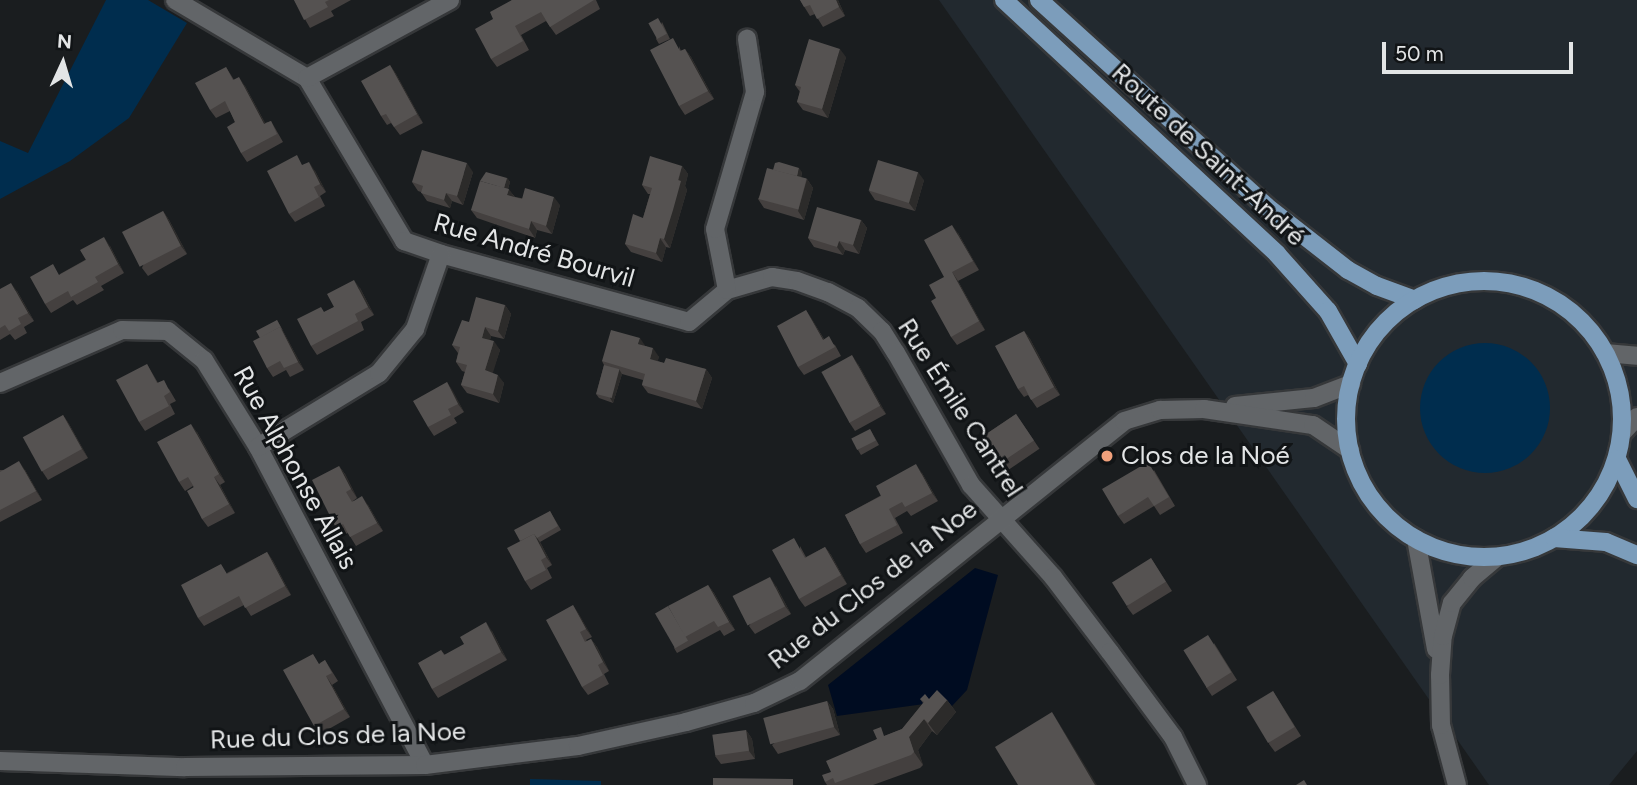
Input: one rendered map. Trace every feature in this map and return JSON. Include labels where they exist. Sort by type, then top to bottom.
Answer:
[{"type":"main road","name":"Route de Saint-André","points":[[1004,0],[1277,254],[1328,311],[1358,364]]},
{"type":"main road","name":"Route de Saint-André","points":[[1039,0],[1266,206],[1348,270],[1377,286],[1415,300]]},
{"type":"main road","points":[[1468,282],[1512,284],[1535,291],[1576,316],[1605,353],[1616,378],[1622,405],[1622,433],[1617,459],[1593,505],[1554,538],[1526,551],[1497,557],[1465,556],[1434,548],[1416,539],[1386,516],[1370,497],[1357,474],[1350,450],[1347,406],[1351,384],[1370,342],[1387,322],[1415,300],[1468,282]]},
{"type":"main road","points":[[1617,459],[1637,499]]},
{"type":"main road","points":[[1554,538],[1606,542],[1637,555]]},
{"type":"street","name":"Rue André Bourvil","points":[[175,0],[307,78],[404,241],[441,254],[689,322],[727,290]]},
{"type":"street","points":[[307,78],[450,0]]},
{"type":"street","points":[[727,290],[715,229],[755,92],[747,39]]},
{"type":"street","points":[[258,447],[379,373],[415,329],[441,254]]},
{"type":"street","name":"Rue Émile Cantrel","points":[[727,290],[772,277],[797,281],[828,292],[858,308],[882,331],[971,485],[1053,577],[1166,726],[1197,785]]},
{"type":"street","name":"Rue Alphonse Allais","points":[[0,383],[122,330],[168,331],[204,360],[258,447],[425,765]]},
{"type":"street","points":[[1605,353],[1637,356]]},
{"type":"street","name":"Rue du Clos de la Noe","points":[[0,761],[185,767],[425,765],[578,746],[754,703],[800,681],[1124,422],[1160,410],[1204,409],[1314,398],[1351,384]]},
{"type":"street","name":"Rue du Clos de la Noe","points":[[1204,409],[1312,425],[1350,450]]},
{"type":"street","points":[[1622,433],[1637,417]]},
{"type":"street","points":[[1416,539],[1440,675]]},
{"type":"street","points":[[1457,785],[1441,725],[1440,675],[1443,636],[1452,603],[1472,578],[1497,557]]},
{"type":"shaded area","points":[[106,0],[148,0],[187,23],[129,118],[70,161],[0,199],[0,141],[28,153]]},
{"type":"shaded area","points":[[939,0],[1637,0],[1637,751],[1609,785],[1489,785]]},
{"type":"shaded area","points":[[1485,343],[1510,348],[1531,362],[1545,383],[1550,408],[1545,433],[1531,454],[1510,468],[1485,473],[1460,468],[1439,454],[1425,433],[1420,408],[1425,383],[1439,362],[1460,348]]},
{"type":"shaded area","points":[[975,568],[998,575],[967,690],[952,706],[946,701],[837,716],[828,685]]},
{"type":"shaded area","points":[[530,779],[601,781],[601,785],[530,785]]},
{"type":"building","points":[[294,0],[329,0],[325,2],[328,7],[304,20]]},
{"type":"building","points":[[512,0],[594,0],[550,27],[541,12],[515,26],[523,41],[491,59],[475,29],[493,19],[490,12]]},
{"type":"building","points":[[800,0],[836,0],[839,7],[817,19],[810,5],[804,7]]},
{"type":"building","points":[[658,18],[667,34],[657,39],[648,23]]},
{"type":"building","points":[[673,38],[680,51],[685,49],[708,91],[679,106],[650,50]]},
{"type":"building","points":[[809,39],[840,49],[822,109],[797,102],[801,87],[795,85]]},
{"type":"building","points":[[390,65],[417,114],[394,127],[386,114],[381,116],[361,81]]},
{"type":"building","points":[[226,67],[233,80],[239,77],[264,124],[271,121],[277,134],[241,153],[227,127],[235,122],[225,101],[210,110],[195,83]]},
{"type":"building","points":[[422,150],[467,163],[457,196],[446,193],[444,200],[421,193],[423,186],[412,182]]},
{"type":"building","points":[[297,155],[302,165],[309,162],[320,184],[314,187],[319,197],[289,214],[267,171]]},
{"type":"building","points":[[650,156],[682,166],[673,210],[664,239],[660,238],[656,253],[625,244],[633,214],[643,218],[652,188],[642,185]]},
{"type":"building","points":[[878,160],[918,172],[909,203],[869,191]]},
{"type":"building","points":[[775,163],[799,168],[797,176],[773,170]]},
{"type":"building","points":[[767,168],[807,179],[798,210],[759,199]]},
{"type":"building","points":[[486,172],[507,178],[504,188],[480,181]]},
{"type":"building","points":[[480,181],[509,189],[507,195],[522,199],[525,188],[554,197],[546,226],[531,221],[529,229],[471,210]]},
{"type":"building","points":[[817,207],[861,220],[853,245],[839,241],[837,247],[808,238]]},
{"type":"building","points":[[163,211],[181,246],[140,267],[122,232]]},
{"type":"building","points":[[952,225],[973,261],[952,272],[979,321],[951,337],[931,301],[936,298],[929,285],[944,277],[924,240]]},
{"type":"building","points":[[104,237],[118,264],[95,277],[98,282],[71,297],[68,291],[45,304],[30,277],[53,264],[59,275],[86,260],[80,250]]},
{"type":"building","points":[[354,280],[368,307],[355,314],[358,321],[311,346],[297,319],[321,307],[324,312],[334,307],[327,294]]},
{"type":"building","points":[[11,283],[28,313],[18,318],[21,324],[9,331],[5,325],[0,328],[0,289]]},
{"type":"building","points":[[476,297],[505,305],[498,331],[485,327],[482,338],[494,341],[485,370],[498,375],[493,394],[461,385],[467,365],[456,362],[460,347],[452,345],[462,320],[469,322]]},
{"type":"building","points":[[806,310],[823,340],[829,336],[835,347],[798,367],[777,326]]},
{"type":"building","points":[[277,320],[283,331],[280,327],[260,338],[256,331]]},
{"type":"building","points":[[280,327],[298,362],[284,368],[280,361],[267,368],[253,341]]},
{"type":"building","points":[[611,330],[640,338],[638,344],[653,348],[650,359],[664,363],[666,358],[706,369],[696,401],[642,385],[645,374],[602,361]]},
{"type":"building","points":[[1024,331],[1054,387],[1031,400],[1024,386],[1018,389],[995,346]]},
{"type":"building","points":[[852,355],[880,406],[850,423],[821,372]]},
{"type":"building","points":[[147,364],[157,383],[164,380],[170,392],[164,396],[169,406],[139,422],[116,380]]},
{"type":"building","points":[[604,365],[619,369],[612,398],[596,394]]},
{"type":"building","points":[[447,382],[458,404],[448,409],[451,415],[428,427],[413,401]]},
{"type":"building","points":[[1016,414],[1034,441],[1002,462],[984,436]]},
{"type":"building","points":[[63,415],[82,449],[42,471],[23,437]]},
{"type":"building","points":[[191,424],[219,474],[214,477],[229,504],[202,519],[187,491],[194,487],[188,477],[179,482],[157,442]]},
{"type":"building","points":[[870,429],[876,441],[857,450],[851,439]]},
{"type":"building","points":[[19,461],[36,491],[0,510],[0,472]]},
{"type":"building","points":[[1148,462],[1169,497],[1154,506],[1148,497],[1118,516],[1102,489]]},
{"type":"building","points":[[916,464],[932,493],[905,507],[902,502],[889,509],[897,525],[860,544],[845,515],[881,496],[876,486]]},
{"type":"building","points":[[339,466],[351,489],[346,492],[352,502],[362,496],[377,523],[350,537],[343,524],[336,528],[312,480]]},
{"type":"building","points":[[550,511],[558,526],[537,538],[534,534],[520,541],[514,530]]},
{"type":"building","points":[[534,534],[546,557],[541,560],[546,570],[525,581],[507,548]]},
{"type":"building","points":[[794,538],[805,558],[825,547],[841,575],[799,599],[772,550]]},
{"type":"building","points":[[267,552],[285,586],[245,608],[239,596],[198,618],[181,585],[221,564],[227,574]]},
{"type":"building","points":[[1151,558],[1166,582],[1127,606],[1112,582]]},
{"type":"building","points":[[770,577],[785,606],[748,625],[733,596]]},
{"type":"building","points":[[708,585],[729,622],[718,627],[714,621],[685,637],[668,606]]},
{"type":"building","points":[[573,605],[586,629],[580,632],[585,642],[591,639],[603,662],[598,665],[603,675],[582,687],[546,620]]},
{"type":"building","points":[[668,606],[688,641],[675,648],[655,614]]},
{"type":"building","points":[[486,622],[501,652],[432,689],[418,663],[441,650],[444,655],[464,644],[460,637]]},
{"type":"building","points":[[1208,635],[1231,672],[1207,688],[1183,650]]},
{"type":"building","points":[[313,654],[319,664],[325,660],[332,673],[326,676],[344,709],[314,726],[283,670]]},
{"type":"building","points":[[937,690],[947,700],[928,723],[924,719],[909,737],[914,752],[911,755],[835,783],[833,778],[825,782],[822,775],[831,772],[826,761],[877,739],[873,730],[881,727],[884,736],[902,729],[924,702],[920,699],[925,694],[929,699]]},
{"type":"building","points":[[1273,691],[1295,727],[1268,743],[1246,707]]},
{"type":"building","points":[[827,701],[834,727],[770,744],[763,718]]},
{"type":"building","points":[[1052,712],[1095,785],[1018,785],[995,747]]},
{"type":"building","points":[[746,730],[749,751],[715,756],[712,735]]},
{"type":"building","points":[[713,778],[793,779],[793,785],[713,785]]},
{"type":"place","name":"Clos de la Noé","points":[[1107,456]]}]
